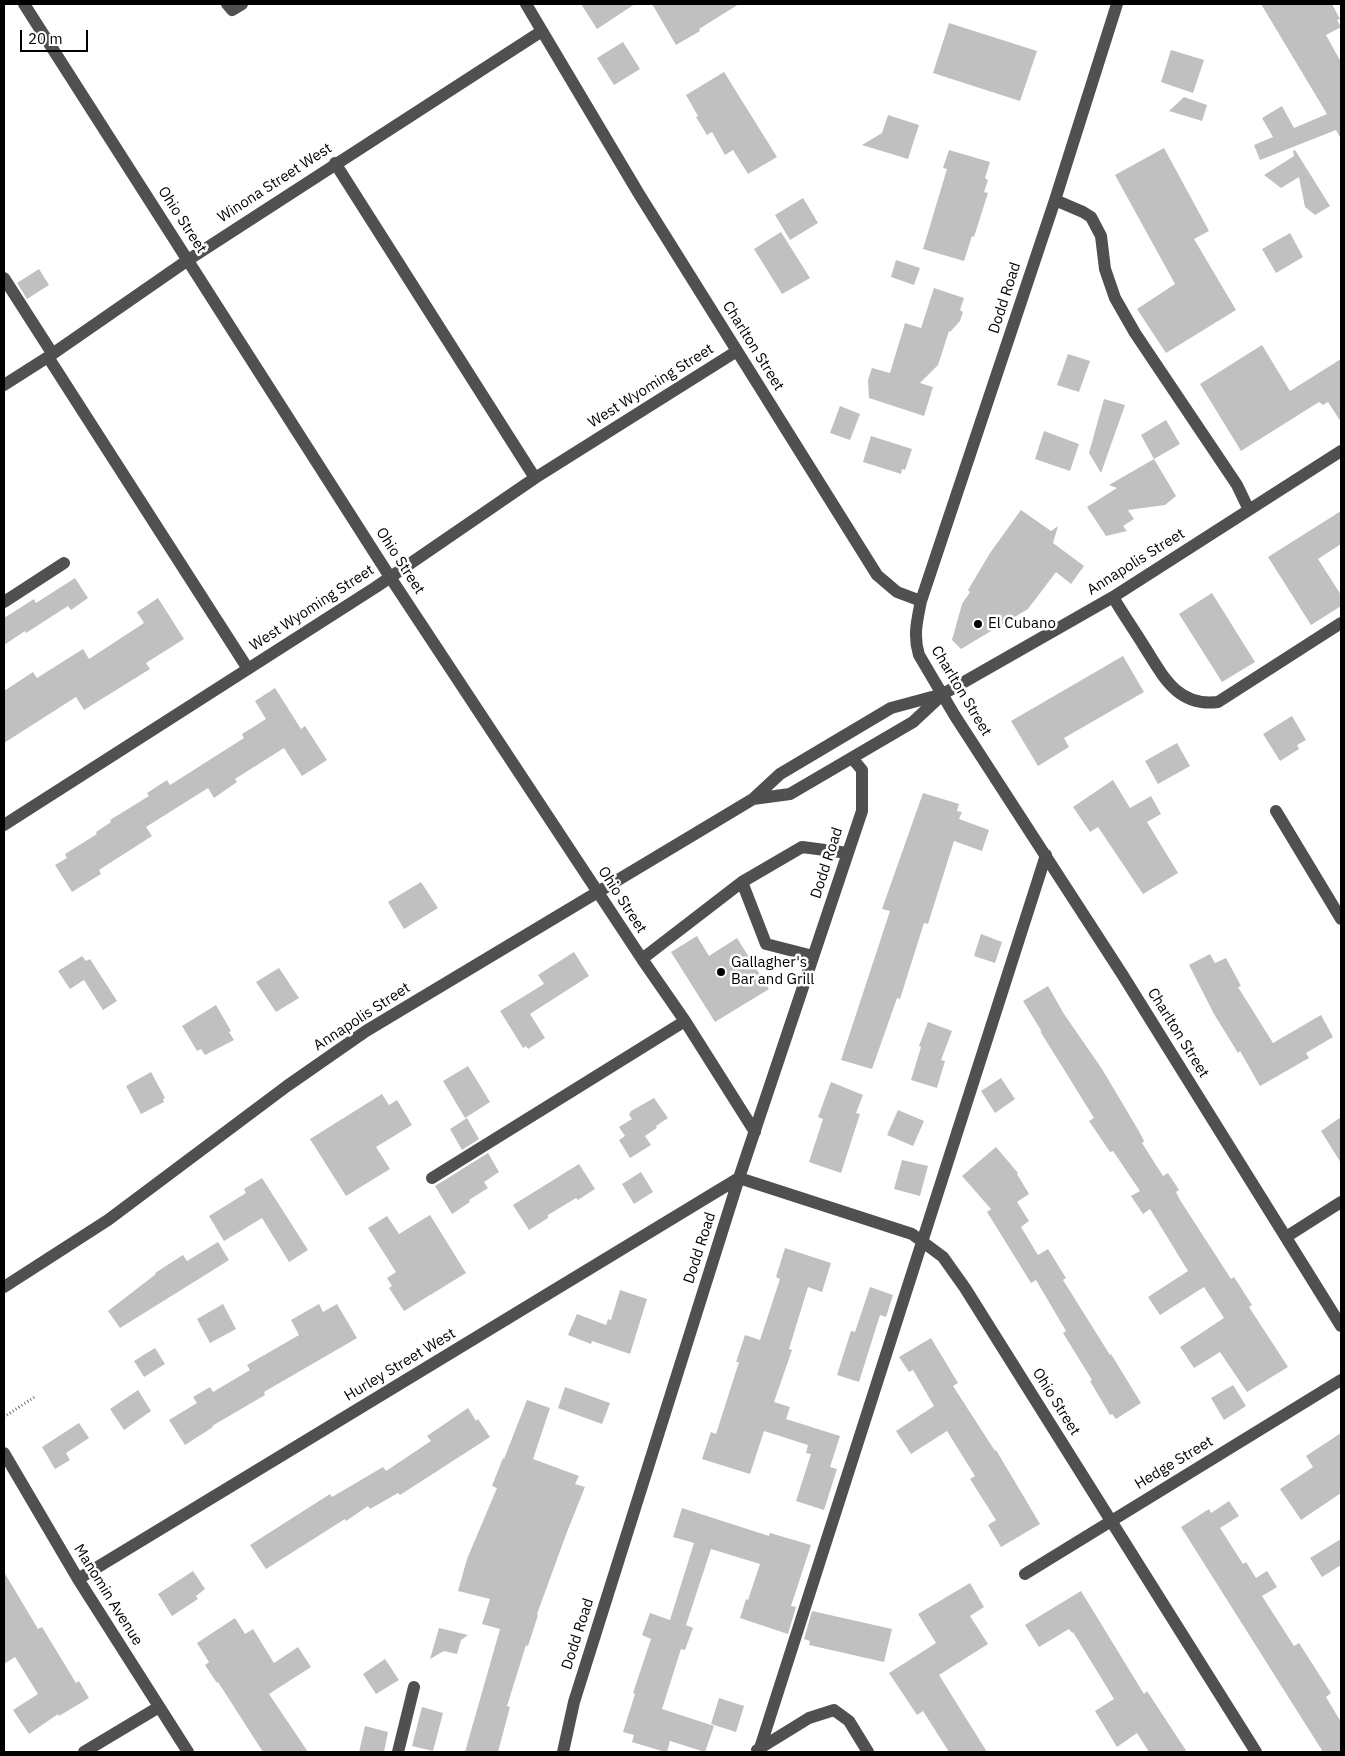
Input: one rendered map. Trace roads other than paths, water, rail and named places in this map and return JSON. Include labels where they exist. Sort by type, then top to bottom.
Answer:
[{"type":"street","name":"Ohio Street","points":[[24,4],[390,578],[685,1021],[755,1132]]},
{"type":"street","points":[[227,4],[232,10],[242,4]]},
{"type":"street","name":"Charlton Street","points":[[526,4],[639,194],[877,576],[897,592],[921,602],[915,629],[919,655],[955,716],[1046,855],[1341,1326]]},
{"type":"street","name":"Dodd Road","points":[[921,602],[1055,200],[1117,4]]},
{"type":"street","name":"Winona Street West","points":[[4,385],[335,163],[542,31]]},
{"type":"street","points":[[335,163],[535,478]]},
{"type":"street","points":[[1055,200],[1091,217],[1101,236],[1105,269],[1115,298],[1135,333],[1237,484],[1249,510]]},
{"type":"street","points":[[4,278],[50,355],[248,669]]},
{"type":"street","name":"West Wyoming Street","points":[[4,825],[390,578],[535,478],[737,351]]},
{"type":"street","name":"Annapolis Street","points":[[753,799],[790,794],[913,722],[943,694],[1113,598],[1341,451]]},
{"type":"street","points":[[4,602],[64,564]]},
{"type":"street","points":[[1113,598],[1167,683],[1182,695],[1206,704],[1218,702],[1341,623]]},
{"type":"street","name":"Annapolis Street","points":[[4,1287],[108,1220],[286,1086],[366,1030],[753,799],[780,774],[891,708],[943,694]]},
{"type":"street","name":"Dodd Road","points":[[563,1752],[574,1702],[739,1178],[862,811],[862,770],[852,758]]},
{"type":"street","points":[[1276,811],[1341,919]]},
{"type":"street","points":[[642,959],[742,882],[802,847],[848,853]]},
{"type":"street","points":[[757,1750],[1046,855]]},
{"type":"street","points":[[742,882],[766,944],[813,956]]},
{"type":"street","points":[[432,1178],[685,1021]]},
{"type":"street","name":"Ohio Street","points":[[739,1178],[912,1234],[943,1257],[965,1288],[1256,1752]]},
{"type":"street","name":"Hurley Street West","points":[[78,1579],[739,1178]]},
{"type":"street","points":[[1286,1237],[1341,1202]]},
{"type":"street","name":"Hedge Street","points":[[1025,1574],[1341,1380]]},
{"type":"street","name":"Manomin Avenue","points":[[4,1453],[78,1579],[188,1752]]},
{"type":"street","points":[[398,1752],[414,1687]]},
{"type":"street","points":[[84,1752],[158,1707]]},
{"type":"street","points":[[757,1750],[809,1718],[834,1710],[849,1721],[868,1752]]},
{"type":"place","name":"El Cubano","points":[[978,624]]},
{"type":"place","name":"Gallagher's Bar and Grill","points":[[721,972]]}]
